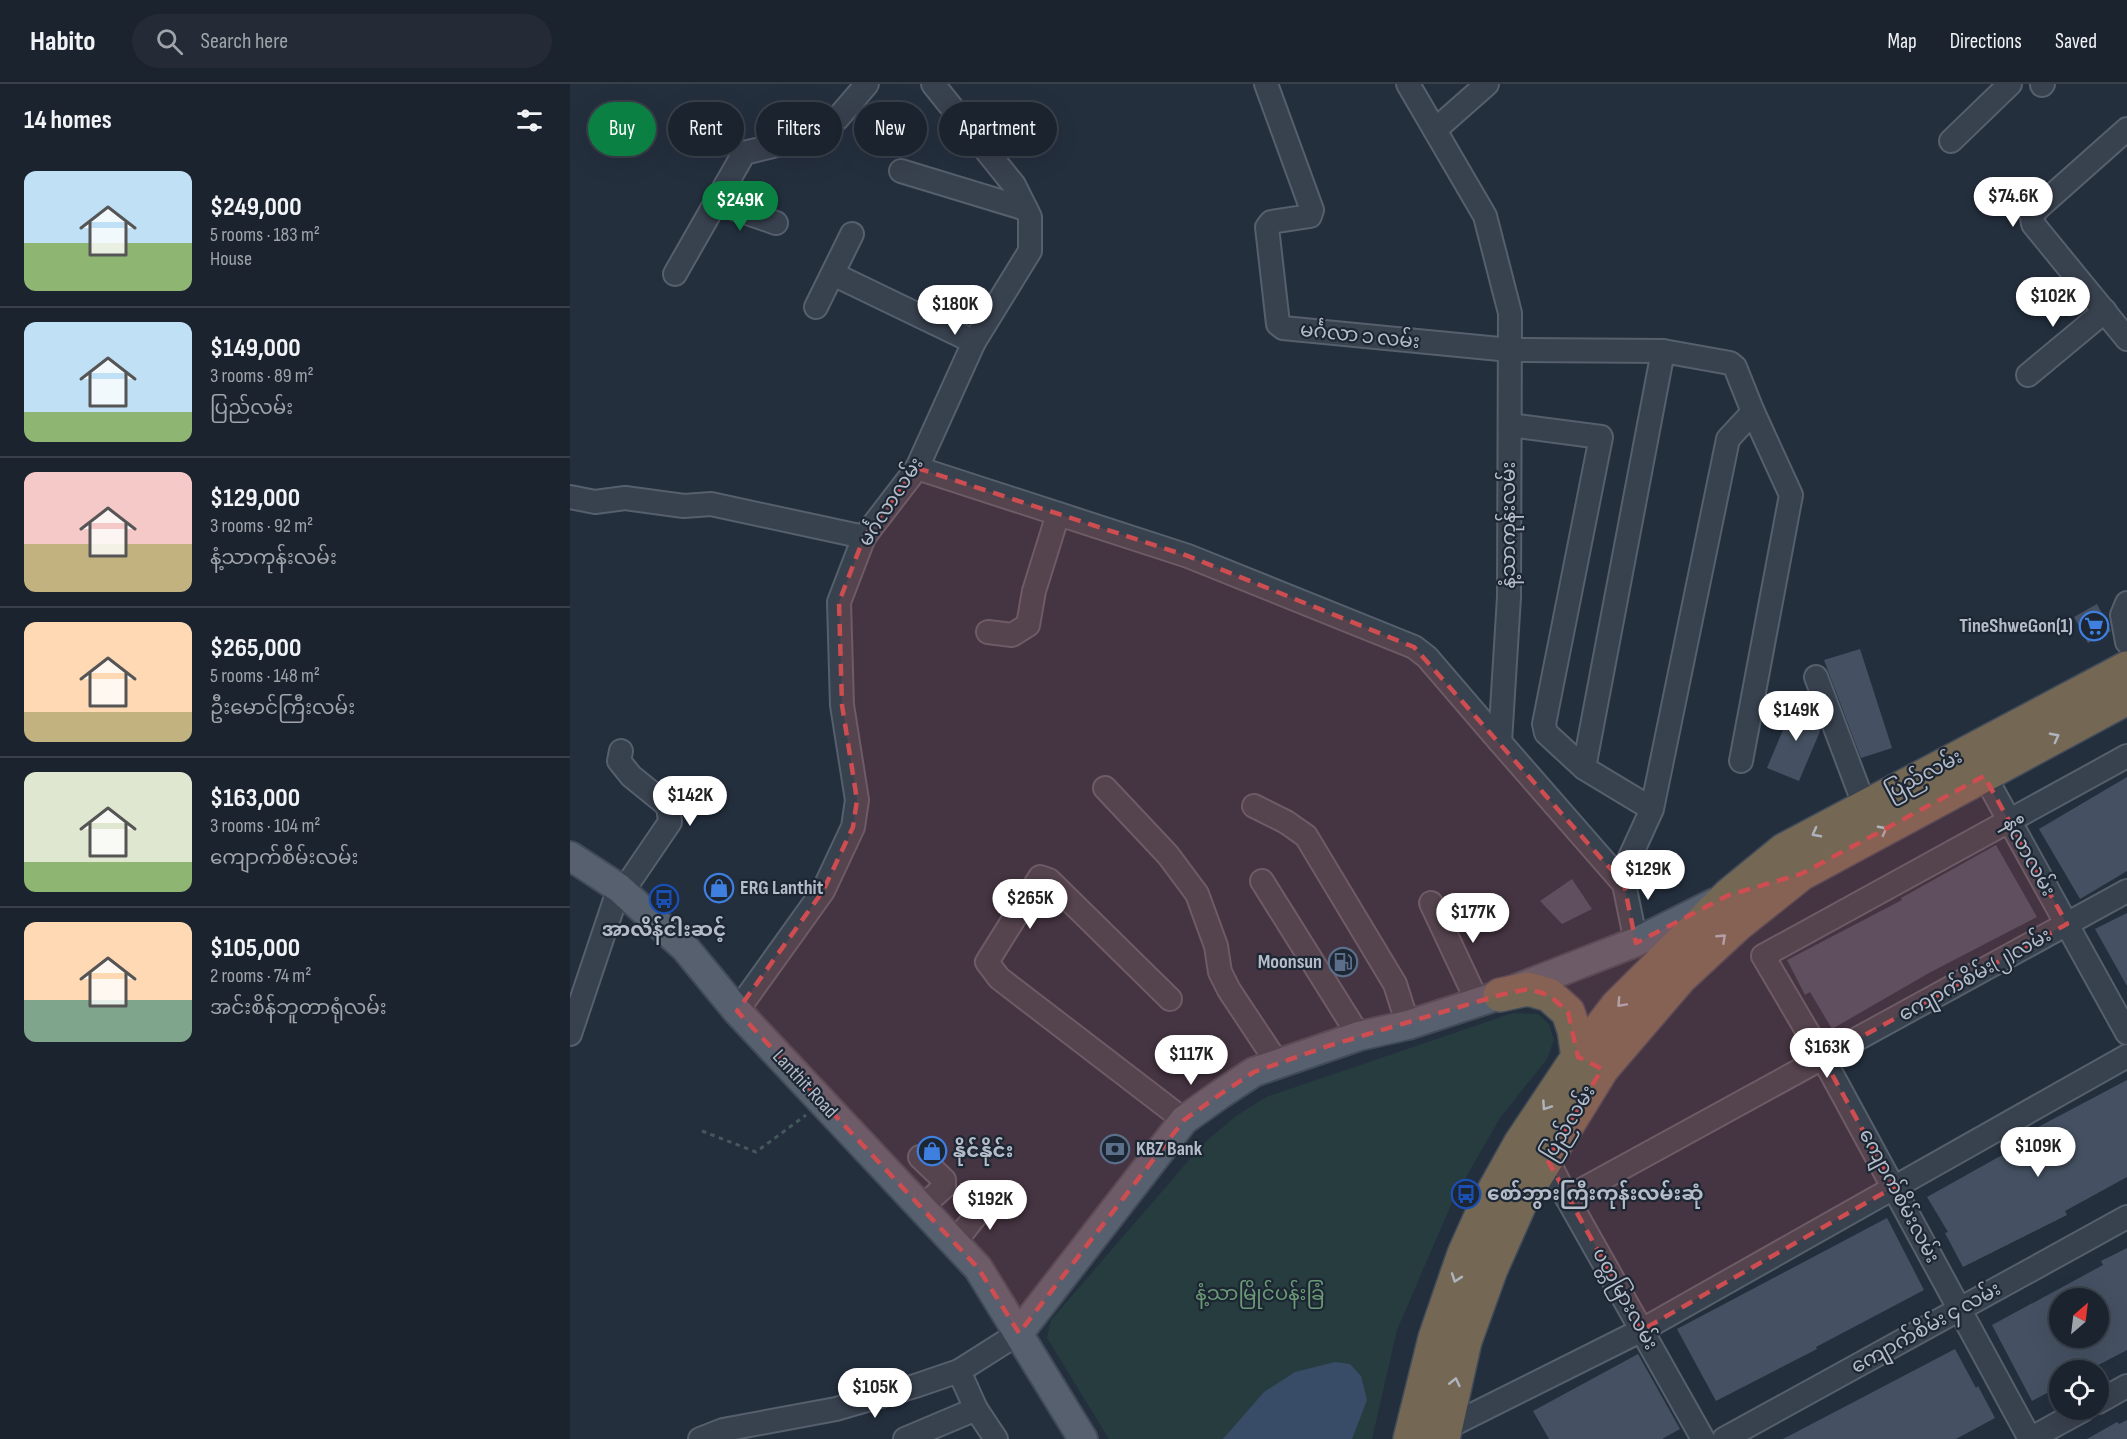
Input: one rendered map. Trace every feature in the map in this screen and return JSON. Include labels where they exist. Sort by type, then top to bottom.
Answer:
[{"type":"highway","name":"ပြည်လမ်း","points":[[1655,955],[1737,925],[1801,874],[2127,668]]},
{"type":"highway","name":"ပြည်လမ်း","points":[[1443,1434],[1465,1341],[1491,1269],[1522,1199],[1547,1159],[1617,1006],[1655,955],[1784,850],[1865,807],[1978,763],[2127,698]]},
{"type":"highway","points":[[1489,999],[1528,989],[1549,995],[1568,1012],[1590,1063]]},
{"type":"highway","name":"ပြည်လမ်း","points":[[1410,1439],[1435,1338],[1468,1244],[1486,1205],[1520,1144],[1590,1063]]},
{"type":"main road","name":"Lanthit Road","points":[[570,856],[621,890],[686,949],[737,1011],[978,1268],[1083,1439]]},
{"type":"main road","name":"ပြည်လမ်း","points":[[1729,895],[1801,874]]},
{"type":"main road","points":[[1020,1333],[1184,1120],[1254,1072],[1359,1036],[1408,1025],[1489,999],[1655,955]]},
{"type":"street","points":[[675,274],[744,153],[785,143],[808,144],[837,119],[867,84]]},
{"type":"street","name":"မင်္ဂလာလမ်း","points":[[737,1011],[823,891],[853,827],[857,800],[842,705],[839,602],[864,537],[917,468],[974,342],[1029,251],[1030,217],[1014,185],[933,84]]},
{"type":"street","name":"မင်္ဂလာ ၁ လမ်း","points":[[1266,84],[1312,210],[1310,216],[1270,222],[1268,227],[1278,324],[1283,328],[1510,350]]},
{"type":"street","name":"နံ့သာကုန်းလမ်း","points":[[1408,84],[1485,216],[1510,314],[1509,597],[1500,742]]},
{"type":"street","points":[[1436,130],[1487,84]]},
{"type":"street","points":[[1951,141],[2010,84]]},
{"type":"street","points":[[2127,129],[2037,209],[2032,217],[2033,224],[2127,339]]},
{"type":"street","points":[[901,171],[1026,209]]},
{"type":"street","points":[[716,202],[776,223]]},
{"type":"street","points":[[816,307],[852,234]]},
{"type":"street","points":[[833,274],[974,342]]},
{"type":"street","points":[[2028,375],[2105,311]]},
{"type":"street","points":[[1510,350],[1663,351],[1730,363],[1735,367],[1791,495],[1742,761]]},
{"type":"street","points":[[1584,768],[1663,351]]},
{"type":"street","points":[[1620,879],[1652,809],[1728,439],[1753,412]]},
{"type":"street","points":[[1510,425],[1601,437],[1544,724],[1546,733],[1584,768],[1652,809]]},
{"type":"street","points":[[917,468],[1188,556],[1414,647],[1427,657],[1620,879],[1655,955]]},
{"type":"street","points":[[570,497],[595,502],[625,498],[684,506],[711,504],[864,537]]},
{"type":"street","points":[[988,632],[1012,635],[1028,625],[1034,591],[1058,514]]},
{"type":"street","points":[[2127,603],[2122,615],[2127,642]]},
{"type":"street","points":[[1816,677],[1865,807]]},
{"type":"street","points":[[570,1034],[621,890],[670,822],[668,806],[631,776],[619,761],[621,751]]},
{"type":"street","points":[[2009,820],[2127,756]]},
{"type":"street","name":"နီလာလမ်း","points":[[1978,763],[2127,1033]]},
{"type":"street","points":[[1105,788],[1168,855],[1197,894],[1216,945],[1220,972],[1229,990],[1278,1064]]},
{"type":"street","points":[[1254,806],[1286,822],[1306,836],[1395,984],[1408,1025]]},
{"type":"street","name":"ကျောက်စိမ်းလမ်း","points":[[2009,820],[1763,956],[1823,1058],[2030,1439],[2065,1420]]},
{"type":"street","points":[[1170,999],[1049,880],[1040,877],[987,962],[999,978],[1184,1120]]},
{"type":"street","points":[[1262,881],[1359,1036]]},
{"type":"street","name":"ကျောက်စိမ်း(၂)လမ်း","points":[[1567,1198],[2127,891]]},
{"type":"street","points":[[1431,903],[1489,999]]},
{"type":"street","points":[[1443,1434],[1642,1330],[2127,1056]]},
{"type":"street","points":[[920,1157],[944,1180],[944,1187],[921,1208]]},
{"type":"street","name":"ပတ္တမြားလမ်း","points":[[1547,1159],[1703,1439]]},
{"type":"street","points":[[954,1243],[994,1193]]},
{"type":"street","name":"ကျောက်စိမ်း ၄ လမ်း","points":[[1724,1439],[2127,1217]]},
{"type":"street","points":[[700,1439],[723,1430],[836,1409],[959,1371],[1020,1333]]},
{"type":"street","points":[[959,1371],[975,1409],[996,1439]]},
{"type":"street","points":[[2109,1396],[2127,1386]]},
{"type":"street","points":[[905,1439],[975,1409]]},
{"type":"path","points":[[702,1131],[756,1152],[822,1103]]},
{"type":"highlighted area","points":[[917,468],[1188,556],[1414,647],[1624,884],[1636,943],[1729,895],[1801,874],[1984,776],[2067,924],[1823,1058],[1894,1187],[1642,1330],[1547,1159],[1602,1069],[1578,1057],[1568,1012],[1549,995],[1528,989],[1500,995],[1328,1046],[1254,1072],[1184,1120],[1019,1333],[978,1268],[737,1011],[823,891],[853,827],[857,800],[842,705],[839,602],[864,537]]},
{"type":"green space","name":"နံ့သာမြိုင်ပန်းခြံ","points":[[1513,1013],[1538,1014],[1549,1024],[1554,1040],[1547,1059],[1500,1118],[1454,1198],[1397,1330],[1372,1439],[1109,1439],[1047,1338],[1051,1320],[1202,1145],[1236,1116],[1266,1097]]},
{"type":"water","points":[[1335,1362],[1350,1364],[1361,1376],[1367,1400],[1352,1439],[1223,1439],[1264,1392],[1295,1372]]},
{"type":"building","points":[[2097,604],[2111,631],[2088,643],[2074,617]]},
{"type":"building","points":[[1860,649],[1892,748],[1861,758],[1824,660]]},
{"type":"building","points":[[1795,701],[1813,708],[1821,729],[1799,781],[1767,768]]},
{"type":"building","points":[[2127,777],[2127,871],[2080,899],[2039,829]]},
{"type":"building","points":[[1996,845],[2037,917],[1929,973],[1832,1029],[1810,992],[1805,995],[1787,960],[1902,900],[1901,898]]},
{"type":"building","points":[[1572,879],[1592,909],[1562,924],[1540,901]]},
{"type":"building","points":[[2127,913],[2127,986],[2095,929]]},
{"type":"building","points":[[2127,1080],[2127,1177],[2065,1211],[2067,1215],[1963,1267],[1945,1233],[1948,1232],[1927,1197],[2029,1140],[2025,1134]]},
{"type":"building","points":[[1887,1218],[1924,1290],[1716,1401],[1677,1329]]},
{"type":"building","points":[[2127,1248],[2127,1350],[2108,1360],[2049,1360],[2049,1392],[2032,1401],[1992,1325],[2049,1294],[2049,1348],[2109,1348],[2109,1288],[2060,1288],[2103,1265],[2101,1261]]},
{"type":"building","points":[[1955,1349],[1995,1418],[1956,1439],[1783,1439]]},
{"type":"building","points":[[1638,1354],[1680,1429],[1662,1439],[1549,1439],[1533,1411]]},
{"type":"building","points":[[2127,1420],[2127,1439],[2087,1439],[2117,1422],[2119,1424]]},
{"type":"place","name":"TineShweGon(1)","points":[[2094,626]]},
{"type":"place","name":"ERG Lanthit","points":[[719,888]]},
{"type":"place","name":"အာလိန်ငါးဆင့်","points":[[664,899]]},
{"type":"place","name":"Moonsun","points":[[1343,962]]},
{"type":"place","name":"KBZ Bank","points":[[1115,1149]]},
{"type":"place","name":"နိုင်နိုင်း","points":[[932,1151]]},
{"type":"place","name":"စော်ဘွားကြီးကုန်းလမ်းဆုံ","points":[[1466,1194]]}]
